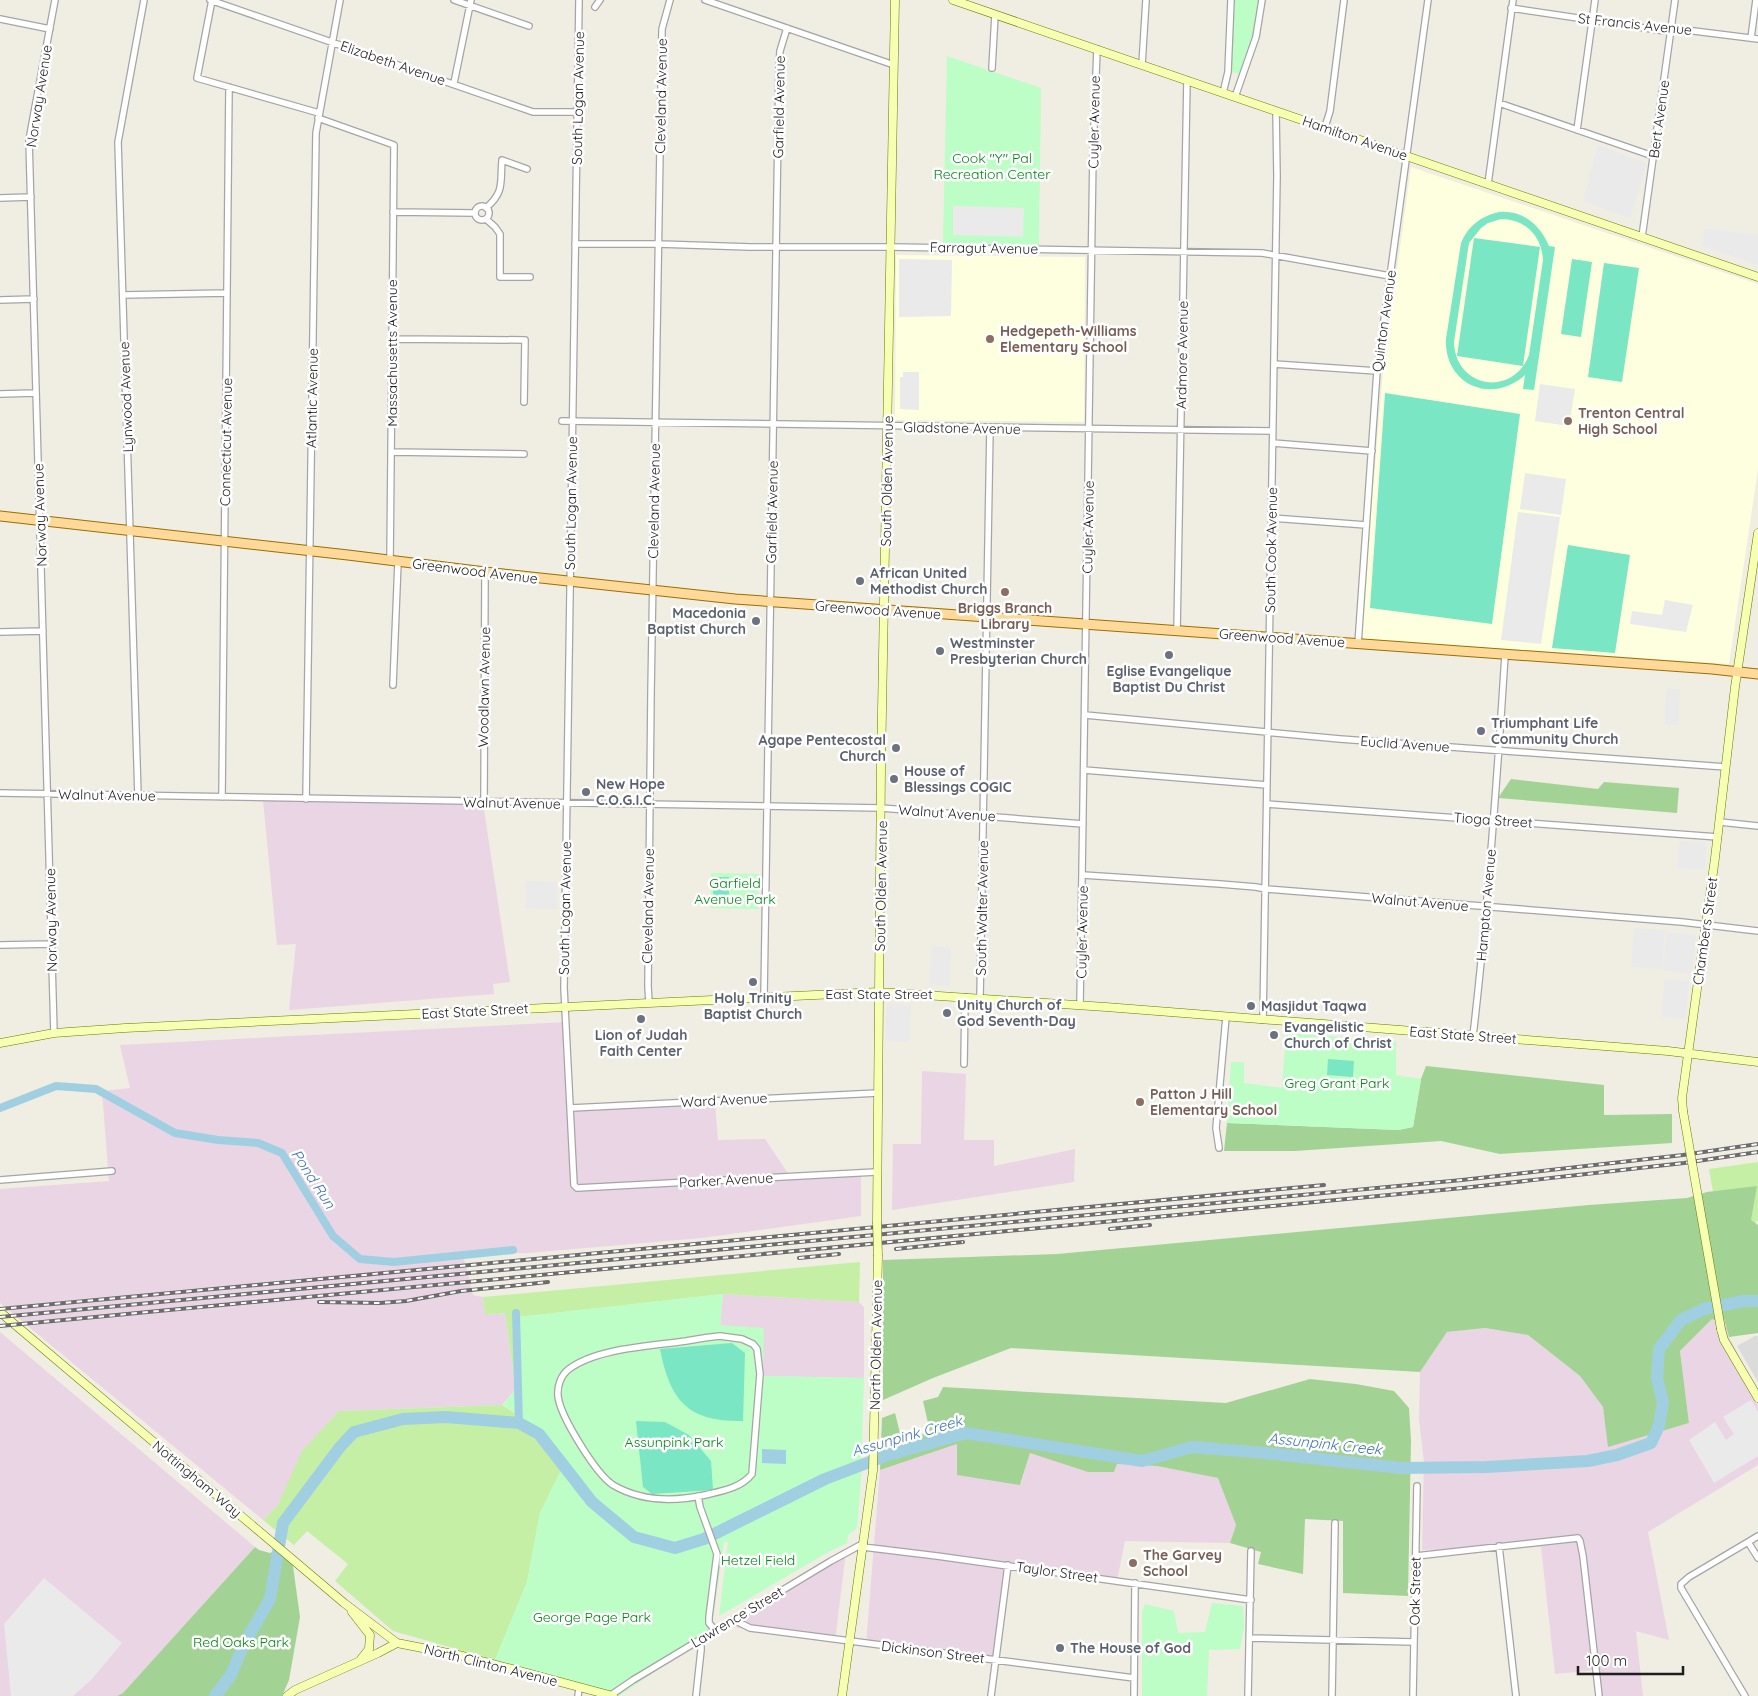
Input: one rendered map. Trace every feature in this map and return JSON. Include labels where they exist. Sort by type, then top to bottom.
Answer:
[{"type":"main road","name":"Greenwood Avenue","points":[[0,516],[570,582],[771,602],[1505,654],[1758,674]]},
{"type":"street","name":"Norway Avenue","points":[[54,1033],[29,140],[55,0]]},
{"type":"street","name":"Lynwood Avenue","points":[[138,796],[118,142],[144,0]]},
{"type":"street","points":[[211,0],[197,78],[319,115]]},
{"type":"street","name":"Elizabeth Avenue","points":[[211,0],[533,112],[578,112]]},
{"type":"street","name":"Atlantic Avenue","points":[[306,799],[316,133],[340,0]]},
{"type":"street","points":[[454,0],[470,3],[529,26]]},
{"type":"street","name":"South Logan Avenue","points":[[575,1187],[565,1007],[579,0]]},
{"type":"street","points":[[595,7],[600,0]]},
{"type":"street","name":"Cleveland Avenue","points":[[649,1003],[648,888],[662,30],[670,0]]},
{"type":"street","points":[[704,0],[894,65]]},
{"type":"street","name":"South Olden Avenue","points":[[879,992],[895,0]]},
{"type":"street","name":"Hamilton Avenue","points":[[952,0],[1758,277]]},
{"type":"street","points":[[1142,65],[1146,0]]},
{"type":"street","points":[[1223,93],[1228,72],[1231,0]]},
{"type":"street","points":[[1235,97],[1256,37],[1262,0]]},
{"type":"street","points":[[1325,127],[1330,112],[1344,0]]},
{"type":"street","name":"Quinton Avenue","points":[[1358,644],[1377,371],[1428,0]]},
{"type":"street","points":[[1488,184],[1513,0]]},
{"type":"street","points":[[1577,130],[1595,0]]},
{"type":"street","name":"Bert Avenue","points":[[1642,237],[1676,0]]},
{"type":"street","points":[[1751,38],[1756,0]]},
{"type":"street","points":[[454,83],[470,3]]},
{"type":"street","name":"St Francis Avenue","points":[[1512,8],[1665,31],[1678,29],[1758,39]]},
{"type":"street","points":[[992,68],[995,15]]},
{"type":"street","points":[[0,19],[50,29]]},
{"type":"street","name":"Garfield Avenue","points":[[764,996],[779,60],[787,28]]},
{"type":"street","name":"Cuyler Avenue","points":[[1080,1005],[1096,49]]},
{"type":"street","name":"Ardmore Avenue","points":[[1178,631],[1187,80]]},
{"type":"street","name":"Connecticut Avenue","points":[[222,797],[229,87]]},
{"type":"street","points":[[1499,103],[1653,156]]},
{"type":"street","name":"South Cook Avenue","points":[[1263,1020],[1277,176],[1276,111]]},
{"type":"street","name":"Massachusetts Avenue","points":[[319,115],[394,145],[392,340],[393,685]]},
{"type":"street","points":[[475,213],[479,207],[486,208],[495,201],[500,192],[502,160],[527,169]]},
{"type":"street","points":[[0,198],[31,197]]},
{"type":"street","points":[[486,208],[489,212],[486,219]]},
{"type":"street","points":[[393,212],[475,213]]},
{"type":"street","points":[[475,213],[478,220],[486,219],[500,234],[500,277],[530,277]]},
{"type":"street","name":"Farragut Avenue","points":[[575,244],[1262,253],[1390,276]]},
{"type":"street","points":[[123,295],[227,293]]},
{"type":"street","points":[[0,300],[34,299]]},
{"type":"street","points":[[392,340],[524,340],[524,402]]},
{"type":"street","points":[[1274,364],[1377,371]]},
{"type":"street","points":[[0,394],[36,393]]},
{"type":"street","name":"Gladstone Avenue","points":[[562,420],[1272,431]]},
{"type":"street","name":"South Walter Avenue","points":[[980,998],[990,428]]},
{"type":"street","points":[[1273,443],[1372,451]]},
{"type":"street","points":[[392,452],[524,454]]},
{"type":"street","points":[[1272,518],[1366,525]]},
{"type":"street","name":"Chambers Street","points":[[1758,533],[1757,553],[1738,671],[1720,822],[1682,1098],[1720,1329],[1758,1398]]},
{"type":"street","name":"Woodlawn Avenue","points":[[484,802],[485,572]]},
{"type":"street","points":[[0,632],[43,631]]},
{"type":"street","name":"Hampton Avenue","points":[[1473,1036],[1486,907],[1505,654]]},
{"type":"street","name":"Euclid Avenue","points":[[1085,715],[1498,751],[1726,767]]},
{"type":"street","points":[[1084,770],[1267,785]]},
{"type":"street","name":"Walnut Avenue","points":[[0,793],[882,808],[1083,824]]},
{"type":"street","name":"Tioga Street","points":[[1267,804],[1718,837]]},
{"type":"street","points":[[1720,822],[1758,826]]},
{"type":"street","name":"Walnut Avenue","points":[[1083,875],[1220,884],[1758,931]]},
{"type":"street","points":[[0,945],[52,944]]},
{"type":"street","name":"East State Street","points":[[0,1043],[54,1033],[125,1028],[879,992],[1080,1005],[1688,1053],[1758,1062]]},
{"type":"street","name":"North Olden Avenue","points":[[842,1696],[873,1471],[878,1256],[876,1172],[879,992]]},
{"type":"street","points":[[964,1064],[965,997]]},
{"type":"street","points":[[1219,1148],[1216,1128],[1226,1017]]},
{"type":"street","name":"Ward Avenue","points":[[571,1108],[878,1093]]},
{"type":"street","points":[[0,1180],[112,1171]]},
{"type":"street","name":"Parker Avenue","points":[[575,1187],[876,1172]]},
{"type":"street","name":"Nottingham Way","points":[[0,1312],[344,1603],[397,1643]]},
{"type":"street","points":[[728,1336],[742,1339],[755,1347],[760,1374],[752,1474],[740,1485],[698,1496],[674,1499],[649,1499],[639,1497],[615,1486],[608,1480],[584,1449],[558,1401],[558,1387],[566,1372],[574,1366],[614,1352],[697,1338],[728,1336]]},
{"type":"street","name":"Oak Street","points":[[1413,1696],[1417,1486]]},
{"type":"street","points":[[698,1496],[700,1507],[714,1543],[717,1558],[709,1617],[709,1623],[716,1631]]},
{"type":"street","points":[[1332,1696],[1335,1523]]},
{"type":"street","points":[[1745,1696],[1681,1584],[1689,1577],[1758,1536]]},
{"type":"street","points":[[1416,1556],[1578,1538],[1583,1556],[1599,1696]]},
{"type":"street","points":[[1748,1542],[1758,1558]]},
{"type":"street","name":"Taylor Street","points":[[864,1545],[1251,1600]]},
{"type":"street","name":"Lawrence Street","points":[[612,1696],[633,1680],[844,1553],[864,1545]]},
{"type":"street","points":[[1499,1546],[1516,1696]]},
{"type":"street","points":[[1248,1696],[1251,1551]]},
{"type":"street","points":[[991,1696],[1008,1565]]},
{"type":"street","points":[[1134,1696],[1135,1583]]},
{"type":"street","points":[[344,1603],[370,1635],[369,1649],[359,1662]]},
{"type":"street","name":"Dickinson Street","points":[[734,1620],[750,1628],[1134,1678]]},
{"type":"street","points":[[1250,1638],[1414,1642]]},
{"type":"street","points":[[696,1696],[701,1639]]},
{"type":"street","points":[[287,1696],[295,1690],[397,1643]]},
{"type":"street","name":"North Clinton Avenue","points":[[397,1643],[463,1656],[578,1692],[612,1696]]},
{"type":"shaded area","points":[[1598,145],[1647,164],[1630,218],[1583,201]]},
{"type":"shaded area","name":"Trenton Central High School","points":[[1411,167],[1758,284],[1758,469],[1729,664],[1360,639],[1383,372]]},
{"type":"shaded area","points":[[953,206],[1024,208],[1023,237],[953,235]]},
{"type":"shaded area","points":[[1705,229],[1758,235],[1758,265],[1702,246]]},
{"type":"shaded area","name":"Hedgepeth-Williams Elementary School","points":[[896,255],[1085,257],[1084,422],[895,420]]},
{"type":"shaded area","points":[[899,259],[952,260],[951,316],[899,317]]},
{"type":"shaded area","points":[[903,372],[919,372],[919,410],[900,409],[900,377],[903,377]]},
{"type":"shaded area","points":[[1540,384],[1575,389],[1569,426],[1535,421]]},
{"type":"shaded area","points":[[1525,473],[1566,479],[1561,515],[1520,509]]},
{"type":"shaded area","points":[[1518,512],[1560,517],[1541,644],[1501,640]]},
{"type":"shaded area","points":[[1665,600],[1693,605],[1686,632],[1630,624],[1632,611],[1662,615]]},
{"type":"shaded area","points":[[1666,689],[1680,689],[1678,725],[1665,724]]},
{"type":"shaded area","points":[[263,800],[483,803],[510,982],[493,984],[494,994],[289,1010],[296,944],[277,945]]},
{"type":"shaded area","points":[[1679,841],[1706,843],[1705,869],[1677,868]]},
{"type":"shaded area","points":[[525,881],[557,882],[557,909],[525,908]]},
{"type":"shaded area","points":[[1634,928],[1665,930],[1662,969],[1631,967]]},
{"type":"shaded area","points":[[1667,932],[1696,935],[1692,974],[1663,970]]},
{"type":"shaded area","points":[[932,946],[951,948],[949,986],[930,984]]},
{"type":"shaded area","points":[[1665,979],[1689,981],[1685,1019],[1661,1017]]},
{"type":"shaded area","points":[[891,1003],[911,1005],[909,1042],[885,1041],[887,1006]]},
{"type":"shaded area","points":[[567,1022],[572,1111],[715,1104],[718,1140],[765,1139],[791,1178],[861,1174],[861,1216],[702,1238],[528,1253],[463,1255],[473,1295],[483,1297],[485,1315],[505,1313],[515,1384],[520,1384],[502,1405],[339,1411],[303,1451],[278,1505],[263,1520],[0,1303],[0,1189],[109,1181],[102,1091],[130,1088],[120,1045]]},
{"type":"shaded area","points":[[922,1071],[966,1074],[964,1140],[994,1140],[994,1166],[1075,1149],[1074,1182],[892,1210],[893,1144],[921,1144]]},
{"type":"shaded area","points":[[723,1294],[859,1302],[864,1307],[864,1378],[762,1376],[720,1325]]},
{"type":"shaded area","points":[[1724,1318],[1729,1337],[1758,1392],[1758,1465],[1648,1532],[1669,1640],[1636,1631],[1643,1696],[1599,1696],[1597,1670],[1555,1674],[1541,1547],[1422,1550],[1424,1462],[1419,1420],[1420,1372],[1447,1332],[1485,1328],[1528,1335],[1580,1376],[1603,1407],[1609,1446],[1689,1423],[1680,1351],[1712,1319]]},
{"type":"shaded area","points":[[0,1332],[255,1547],[123,1693],[117,1696],[0,1696]]},
{"type":"shaded area","points":[[1758,1336],[1758,1382],[1737,1346]]},
{"type":"shaded area","points":[[1751,1400],[1758,1412],[1758,1456],[1714,1483],[1689,1440],[1715,1422],[1726,1440],[1734,1434],[1723,1417]]},
{"type":"shaded area","points":[[957,1444],[1021,1484],[1030,1453],[1058,1461],[1114,1472],[1117,1464],[1157,1466],[1219,1478],[1236,1525],[1230,1543],[1125,1541],[1117,1581],[1010,1568],[997,1664],[866,1645],[880,1470]]},
{"type":"shaded area","points":[[846,1551],[835,1641],[725,1626]]},
{"type":"shaded area","points":[[44,1578],[122,1643],[92,1679],[73,1696],[11,1696],[4,1624]]},
{"type":"green space","points":[[1234,0],[1260,0],[1256,29],[1240,74],[1231,72]]},
{"type":"green space","name":"Cook \"Y\" Pal Recreation Center","points":[[947,56],[1041,88],[1039,245],[943,243]]},
{"type":"green space","points":[[1508,212],[1523,216],[1536,225],[1549,246],[1555,247],[1534,390],[1523,389],[1525,375],[1512,384],[1498,388],[1485,389],[1472,386],[1461,379],[1447,355],[1446,339],[1461,243],[1471,227],[1481,219],[1492,214]],"holes":[[[1501,219],[1518,222],[1531,230],[1536,236],[1542,251],[1543,260],[1529,355],[1521,369],[1511,378],[1499,382],[1486,382],[1474,378],[1464,369],[1457,358],[1454,342],[1469,243],[1481,228],[1488,223]]]},
{"type":"green space","points":[[1474,238],[1540,247],[1523,366],[1457,356]]},
{"type":"green space","points":[[1572,259],[1592,262],[1581,337],[1561,334]]},
{"type":"green space","points":[[1604,263],[1639,268],[1622,382],[1588,377]]},
{"type":"green space","points":[[1385,393],[1520,414],[1492,624],[1370,608]]},
{"type":"green space","points":[[1568,545],[1630,555],[1615,653],[1552,648]]},
{"type":"green space","points":[[1511,779],[1598,789],[1604,782],[1679,788],[1677,813],[1498,798]]},
{"type":"green space","name":"Garfield Avenue Park","points":[[711,873],[759,874],[758,909],[711,908]]},
{"type":"green space","points":[[713,877],[729,877],[729,904],[713,904]]},
{"type":"green space","name":"Greg Grant Park","points":[[1286,1033],[1396,1041],[1396,1075],[1421,1079],[1413,1127],[1398,1130],[1227,1123],[1231,1062],[1244,1062],[1244,1083],[1282,1088]]},
{"type":"green space","points":[[1328,1059],[1354,1061],[1353,1077],[1327,1075]]},
{"type":"green space","points":[[1426,1066],[1604,1085],[1604,1115],[1672,1114],[1672,1143],[1500,1154],[1441,1141],[1295,1151],[1224,1151],[1227,1123],[1398,1130],[1413,1127],[1421,1079]]},
{"type":"green space","points":[[1758,1162],[1758,1220],[1724,1255],[1709,1169]]},
{"type":"green space","points":[[1757,1186],[1751,1220],[1758,1225],[1758,1333],[1729,1337],[1724,1319],[1717,1321],[1712,1319],[1680,1351],[1689,1423],[1608,1447],[1603,1407],[1580,1376],[1528,1335],[1485,1328],[1447,1332],[1420,1372],[1011,1348],[933,1378],[883,1400],[883,1260],[1057,1254],[1589,1205],[1687,1198],[1707,1192]]},
{"type":"green space","points":[[860,1262],[859,1302],[723,1294],[518,1317],[520,1384],[515,1384],[505,1313],[485,1315],[483,1297]]},
{"type":"green space","name":"Assunpink Park","points":[[723,1294],[720,1325],[764,1328],[763,1376],[864,1378],[861,1478],[857,1528],[848,1535],[847,1543],[719,1616],[728,1542],[724,1541],[711,1634],[619,1696],[610,1696],[493,1665],[527,1582],[540,1513],[565,1462],[543,1431],[503,1405],[520,1384],[518,1317]]},
{"type":"green space","points":[[732,1343],[745,1353],[743,1421],[708,1417],[695,1412],[685,1405],[676,1395],[669,1382],[660,1349]]},
{"type":"green space","points":[[1310,1379],[1356,1384],[1394,1391],[1409,1408],[1411,1441],[1408,1596],[1343,1593],[1343,1521],[1305,1519],[1303,1574],[1258,1564],[1261,1552],[1230,1543],[1236,1525],[1218,1478],[1157,1466],[1117,1464],[1114,1472],[1088,1472],[1030,1453],[1020,1485],[957,1475],[957,1444],[880,1470],[882,1418],[895,1413],[902,1441],[930,1432],[923,1401],[938,1397],[943,1387],[1226,1403]]},
{"type":"green space","points":[[502,1405],[543,1431],[565,1462],[540,1513],[527,1582],[495,1660],[393,1631],[335,1581],[348,1564],[307,1531],[294,1545],[263,1520],[278,1505],[302,1451],[339,1411]]},
{"type":"green space","points":[[636,1421],[665,1422],[689,1435],[711,1461],[713,1490],[652,1494],[643,1487]]},
{"type":"green space","name":"Red Oaks Park","points":[[282,1544],[292,1559],[300,1617],[289,1680],[282,1696],[117,1696],[123,1693],[255,1547],[270,1553],[280,1548]]},
{"type":"green space","points":[[1212,1603],[1243,1606],[1244,1627],[1240,1649],[1209,1650],[1207,1696],[1142,1696],[1142,1613],[1145,1604],[1174,1611],[1178,1633],[1205,1632]]},
{"type":"water","points":[[762,1449],[786,1450],[786,1464],[762,1463]]},
{"type":"waterway","name":"Pond Run","points":[[0,1108],[56,1086],[96,1089],[175,1133],[218,1140],[258,1143],[282,1153],[333,1236],[360,1259],[394,1262],[513,1250]]},
{"type":"waterway","name":"Assunpink Creek","points":[[215,1696],[231,1675],[243,1646],[270,1599],[283,1523],[340,1447],[354,1432],[403,1419],[446,1417],[519,1423],[539,1434],[592,1502],[634,1537],[675,1548],[704,1539],[825,1479],[888,1455],[966,1433],[1142,1461],[1192,1447],[1401,1468],[1487,1467],[1588,1461],[1617,1455],[1651,1443],[1659,1426],[1663,1402],[1657,1378],[1659,1349],[1681,1320],[1704,1309],[1744,1301],[1758,1301]]},
{"type":"waterway","name":"Pond Run","points":[[516,1313],[519,1423]]},
{"type":"railway","points":[[0,1317],[1462,1180],[1683,1155],[1758,1144]]},
{"type":"railway","points":[[0,1326],[1463,1188],[1684,1163],[1758,1152]]},
{"type":"railway","points":[[0,1309],[1324,1185]]},
{"type":"railway","points":[[1110,1229],[1150,1225]]},
{"type":"railway","points":[[896,1249],[963,1242]]},
{"type":"railway","points":[[799,1258],[839,1254]]},
{"type":"railway","points":[[319,1302],[380,1303],[406,1301],[461,1291],[548,1282]]},
{"type":"place","name":"Hedgepeth-Williams Elementary School","points":[[990,339]]},
{"type":"place","name":"Trenton Central High School","points":[[1568,421]]},
{"type":"place","name":"African United Methodist Church","points":[[860,581]]},
{"type":"place","name":"Briggs Branch Library","points":[[1005,592]]},
{"type":"place","name":"Macedonia Baptist Church","points":[[756,621]]},
{"type":"place","name":"Westminster Presbyterian Church","points":[[940,651]]},
{"type":"place","name":"Eglise Evangelique Baptist Du Christ","points":[[1169,655]]},
{"type":"place","name":"Triumphant Life Community Church","points":[[1481,731]]},
{"type":"place","name":"Agape Pentecostal Church","points":[[896,748]]},
{"type":"place","name":"House of Blessings COGIC","points":[[894,779]]},
{"type":"place","name":"New Hope C.O.G.I.C.","points":[[586,792]]},
{"type":"place","name":"Holy Trinity Baptist Church","points":[[753,982]]},
{"type":"place","name":"Masjidut Taqwa","points":[[1251,1006]]},
{"type":"place","name":"Unity Church of God Seventh-Day","points":[[947,1013]]},
{"type":"place","name":"Lion of Judah Faith Center","points":[[641,1019]]},
{"type":"place","name":"Evangelistic Church of Christ","points":[[1274,1035]]},
{"type":"place","name":"Patton J Hill Elementary School","points":[[1140,1102]]},
{"type":"place","name":"The Garvey School","points":[[1133,1563]]},
{"type":"place","name":"The House of God","points":[[1060,1648]]},
{"type":"park label","name":"Hetzel Field","points":[[758,1560]]},
{"type":"park label","name":"George Page Park","points":[[592,1617]]}]
